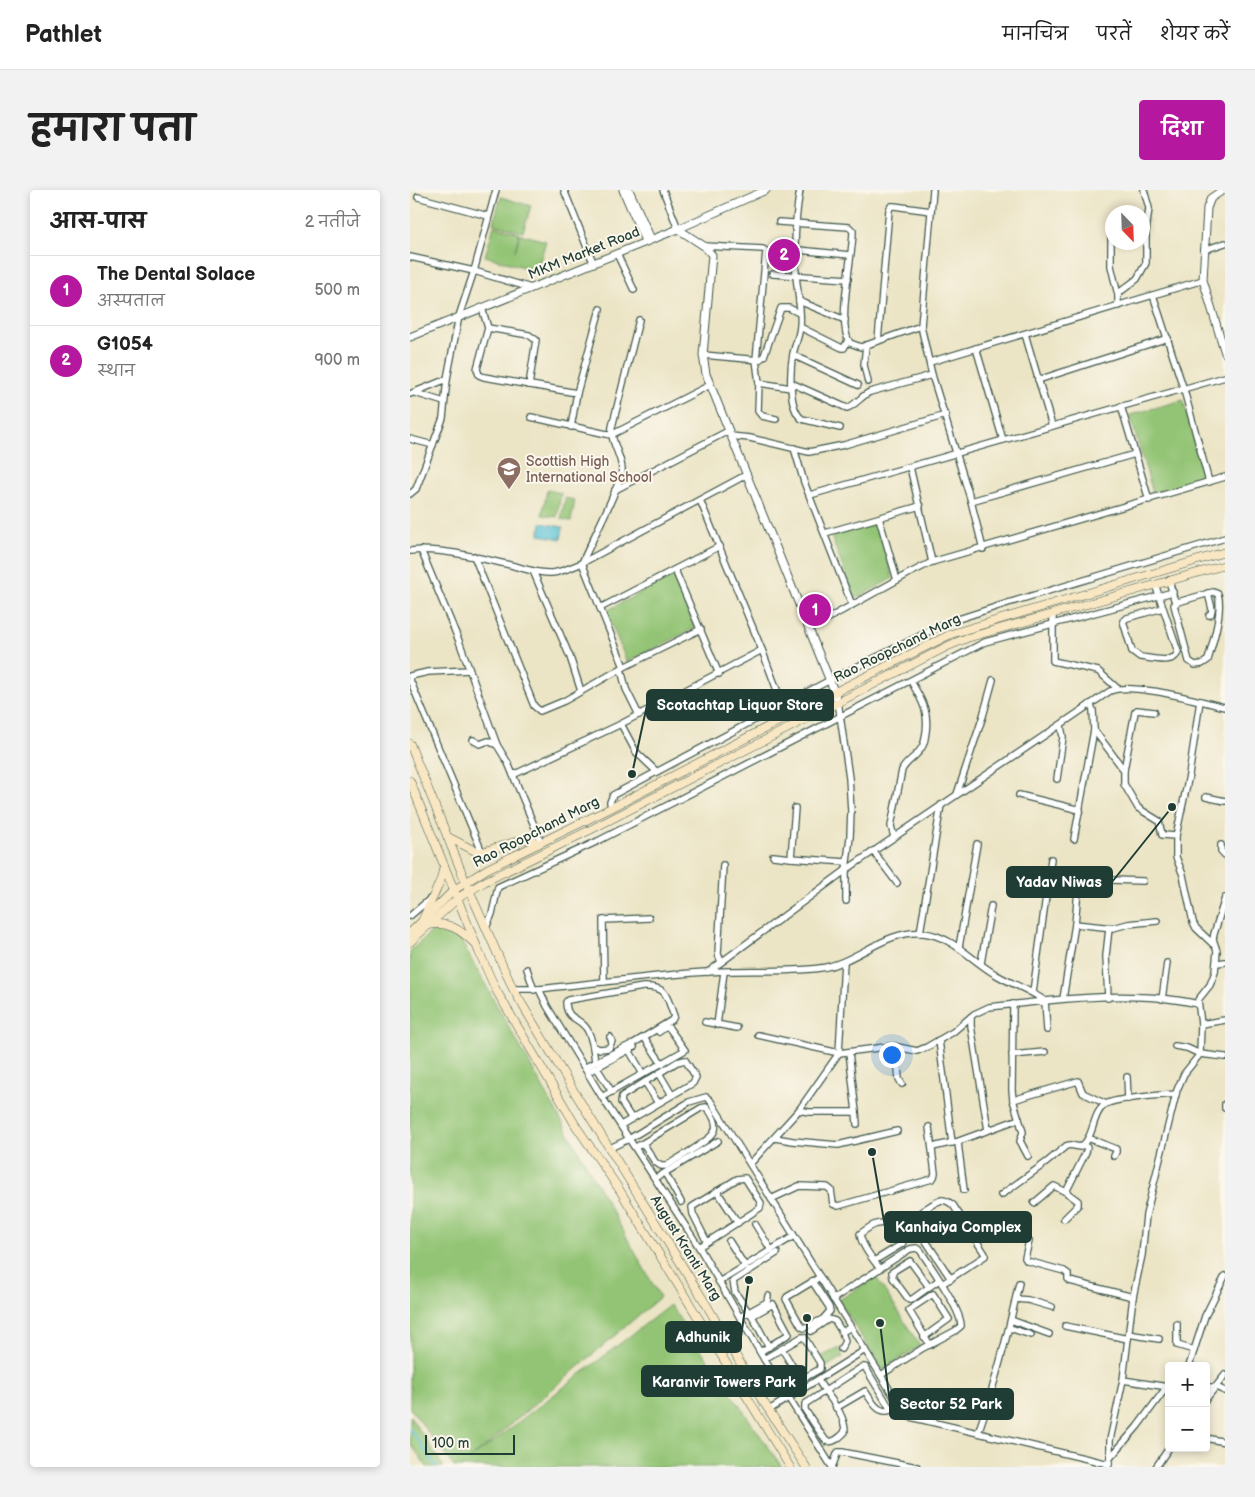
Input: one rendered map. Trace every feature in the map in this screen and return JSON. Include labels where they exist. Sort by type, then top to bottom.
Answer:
[{"type":"main road","name":"Rao Roopchand Marg","points":[[425,924],[454,890],[487,869],[611,808],[951,634],[1225,552]]},
{"type":"main road","name":"Rao Roopchand Marg","points":[[425,924],[458,898],[491,878],[592,829],[948,646],[967,638],[1225,565]]},
{"type":"main road","name":"August Kranti Marg","points":[[410,744],[469,891],[513,989],[769,1410],[806,1467]]},
{"type":"main road","name":"August Kranti Marg","points":[[410,781],[475,944],[496,990],[576,1126],[619,1188],[790,1467]]},
{"type":"main road","points":[[448,837],[472,850],[482,852],[525,839],[540,843]]},
{"type":"main road","points":[[410,942],[425,924],[444,864]]},
{"type":"main road","points":[[410,933],[425,924],[441,924],[456,927],[475,944]]},
{"type":"main road","points":[[561,1100],[575,1093]]},
{"type":"main road","points":[[576,1126],[591,1118]]},
{"type":"main road","points":[[676,1283],[688,1276]]},
{"type":"street","points":[[410,494],[416,489],[442,418],[459,316],[474,271],[496,190]]},
{"type":"street","points":[[564,190],[594,262]]},
{"type":"street","points":[[623,190],[648,240]]},
{"type":"street","points":[[629,190],[648,240]]},
{"type":"street","points":[[664,190],[678,229],[710,252],[712,260],[703,355],[704,365],[729,433],[838,702],[851,811],[850,837],[846,862],[846,901]]},
{"type":"street","name":"MKM Market Road","points":[[410,337],[618,254],[766,190]]},
{"type":"street","points":[[800,190],[795,223],[796,276],[800,327],[793,355],[791,386],[795,413],[802,419],[840,428]]},
{"type":"street","points":[[933,190],[921,326],[932,375],[946,415],[983,549]]},
{"type":"street","points":[[1118,294],[1137,279],[1146,263],[1146,232],[1149,204],[1144,190]]},
{"type":"street","points":[[1223,190],[1215,194],[1209,202],[1203,280],[1225,353]]},
{"type":"street","points":[[418,197],[488,216]]},
{"type":"street","points":[[878,341],[889,210],[891,206],[894,206],[931,211]]},
{"type":"street","points":[[779,222],[852,228],[854,234],[850,255],[844,330],[848,340],[856,346],[866,346],[921,326]]},
{"type":"street","points":[[1204,250],[1225,243]]},
{"type":"street","points":[[704,246],[762,249],[766,251],[756,360],[760,414],[776,419]]},
{"type":"street","points":[[777,248],[850,255]]},
{"type":"street","points":[[1111,250],[1111,266],[1118,294],[1118,306]]},
{"type":"street","points":[[618,254],[634,290]]},
{"type":"street","points":[[410,257],[474,271],[531,288]]},
{"type":"street","points":[[773,274],[848,279]]},
{"type":"street","points":[[930,362],[1203,280]]},
{"type":"street","points":[[1153,296],[1184,390],[1209,482]]},
{"type":"street","points":[[799,301],[845,320]]},
{"type":"street","points":[[482,308],[488,328],[477,369],[479,375],[577,393]]},
{"type":"street","points":[[703,355],[756,360],[764,356],[781,308],[789,308],[799,313]]},
{"type":"street","points":[[571,427],[577,393],[600,309]]},
{"type":"street","points":[[639,320],[611,435],[622,467],[615,490],[582,563],[623,668],[626,689],[639,715]]},
{"type":"street","points":[[800,327],[842,348],[844,348],[848,340]]},
{"type":"street","points":[[488,328],[529,335],[535,338],[529,385]]},
{"type":"street","points":[[1024,334],[1052,426]]},
{"type":"street","points":[[1038,380],[1168,338]]},
{"type":"street","points":[[866,346],[864,365],[868,382]]},
{"type":"street","points":[[976,348],[1002,440]]},
{"type":"street","points":[[793,355],[858,385]]},
{"type":"street","points":[[759,383],[791,386],[847,408],[865,394],[932,375]]},
{"type":"street","points":[[810,495],[1225,377]]},
{"type":"street","points":[[412,393],[447,379]]},
{"type":"street","points":[[531,417],[611,435],[710,384]]},
{"type":"street","points":[[412,393],[444,402]]},
{"type":"street","points":[[1121,406],[1149,500]]},
{"type":"street","points":[[615,490],[729,433],[809,452],[844,445],[946,415]]},
{"type":"street","points":[[410,439],[432,445]]},
{"type":"street","points":[[794,448],[852,605]]},
{"type":"street","points":[[971,501],[1135,454]]},
{"type":"street","points":[[910,467],[932,562]]},
{"type":"street","points":[[410,551],[420,550],[474,556],[550,574],[582,563],[746,475]]},
{"type":"street","points":[[809,629],[932,562],[983,549],[1225,477]]},
{"type":"street","points":[[700,500],[783,706]]},
{"type":"street","points":[[825,533],[920,506]]},
{"type":"street","points":[[879,518],[897,580]]},
{"type":"street","points":[[611,808],[610,802],[613,795],[830,680],[959,618],[1225,538]]},
{"type":"street","points":[[600,608],[720,546]]},
{"type":"street","points":[[420,550],[470,670],[497,745],[508,763],[540,843]]},
{"type":"street","points":[[474,556],[534,706],[540,711],[701,629]]},
{"type":"street","points":[[675,570],[719,674]]},
{"type":"street","points":[[533,571],[570,657],[581,691]]},
{"type":"street","points":[[1169,580],[1178,602]]},
{"type":"street","points":[[1155,584],[1164,608],[1178,652],[1177,656],[1169,660],[1140,657],[1132,651],[1122,621],[1164,608]]},
{"type":"street","points":[[486,928],[492,914],[498,887],[598,841],[985,642],[1173,592]]},
{"type":"street","points":[[1212,592],[1218,594],[1219,609],[1208,660],[1202,664],[1195,665],[1189,661],[1174,605],[1178,602],[1212,592]]},
{"type":"street","points":[[1208,594],[1212,609],[1209,615]]},
{"type":"street","points":[[1053,614],[1053,661],[1095,670],[1117,688]]},
{"type":"street","points":[[513,775],[622,724],[762,650]]},
{"type":"street","points":[[410,676],[428,672],[470,670]]},
{"type":"street","points":[[410,680],[482,852]]},
{"type":"street","points":[[958,794],[983,716],[992,680]]},
{"type":"street","points":[[894,837],[890,826],[902,770],[923,747],[927,721],[927,713],[911,681]]},
{"type":"street","points":[[708,972],[846,870],[1061,726],[1090,704],[1117,688],[1139,688],[1225,706]]},
{"type":"street","points":[[1200,701],[1189,775],[1176,836],[1176,857],[1183,875],[1193,922],[1196,928],[1216,948]]},
{"type":"street","points":[[1074,839],[1094,730],[1093,710],[1090,704]]},
{"type":"street","points":[[1154,712],[1137,710],[1135,712],[1124,770],[1124,781],[1126,789],[1138,808],[1158,821],[1162,834],[1176,836]]},
{"type":"street","points":[[622,724],[636,752],[656,772]]},
{"type":"street","points":[[1057,780],[1063,737],[1061,726]]},
{"type":"street","points":[[1094,730],[1124,770]]},
{"type":"street","points":[[473,740],[480,744],[488,741],[497,745]]},
{"type":"street","points":[[1019,795],[1080,810]]},
{"type":"street","points":[[1206,797],[1225,801]]},
{"type":"street","points":[[920,932],[941,805]]},
{"type":"street","points":[[791,858],[795,808]]},
{"type":"street","points":[[958,947],[977,844]]},
{"type":"street","points":[[1221,845],[1221,851],[1225,855]]},
{"type":"street","points":[[873,852],[897,884]]},
{"type":"street","points":[[773,856],[846,862]]},
{"type":"street","points":[[1033,992],[1051,859]]},
{"type":"street","points":[[720,962],[718,954],[724,865]]},
{"type":"street","points":[[1063,999],[1075,924],[1079,879],[1143,881]]},
{"type":"street","points":[[410,916],[432,897]]},
{"type":"street","points":[[1109,1463],[1110,1440],[1123,1380],[1133,1297],[1142,1255],[1146,1215],[1176,1094],[1184,1074],[1200,1054],[1201,1024],[1198,1004],[1199,997],[1212,979],[1217,963],[1214,934],[1225,898]]},
{"type":"street","points":[[981,964],[991,906]]},
{"type":"street","points":[[604,982],[603,920],[649,918]]},
{"type":"street","points":[[1075,924],[1109,928],[1128,924],[1157,922]]},
{"type":"street","points":[[1108,998],[1106,956],[1109,928]]},
{"type":"street","points":[[513,989],[537,990],[708,972],[787,971],[821,968],[844,962],[882,942],[920,932],[942,938],[1000,977],[1033,992],[1045,1001],[1047,1030]]},
{"type":"street","points":[[750,1164],[799,1110],[839,1053],[844,962]]},
{"type":"street","points":[[1162,998],[1167,962]]},
{"type":"street","points":[[1217,963],[1225,962]]},
{"type":"street","points":[[527,969],[537,990],[602,1097],[656,1178],[764,1359],[832,1467]]},
{"type":"street","points":[[717,1025],[724,972]]},
{"type":"street","points":[[587,1070],[596,1065],[634,1043],[672,1020],[674,1016],[661,989],[643,987],[568,1000],[566,1002],[566,1009],[571,1017],[581,1023],[588,1031],[594,1047],[596,1065],[612,1092]]},
{"type":"street","points":[[758,1034],[839,1053],[887,1046],[917,1051],[939,1040],[971,1017],[989,1007],[1063,999],[1108,998],[1162,998],[1198,1004]]},
{"type":"street","points":[[1013,1004],[1013,1100],[1023,1132],[1020,1141],[1028,1156]]},
{"type":"street","points":[[971,1017],[988,1130]]},
{"type":"street","points":[[1201,1024],[1225,1020]]},
{"type":"street","points":[[704,1022],[737,1028]]},
{"type":"street","points":[[596,1065],[629,1050],[664,1028],[669,1028],[685,1047],[683,1051],[662,1064],[602,1097]]},
{"type":"street","points":[[594,1047],[600,1050],[609,1048],[612,1041],[610,1037]]},
{"type":"street","points":[[646,1040],[662,1064]]},
{"type":"street","points":[[939,1040],[954,1142],[959,1146],[964,1190]]},
{"type":"street","points":[[1175,1046],[1187,1048],[1200,1054],[1225,1057]]},
{"type":"street","points":[[896,1047],[899,1079],[902,1084]]},
{"type":"street","points":[[629,1050],[643,1074]]},
{"type":"street","points":[[849,1052],[857,1124]]},
{"type":"street","points":[[1012,1055],[1046,1052]]},
{"type":"street","points":[[621,1125],[632,1119],[693,1083],[696,1077],[685,1060],[659,1073],[620,1098],[632,1119]]},
{"type":"street","points":[[659,1073],[672,1095]]},
{"type":"street","points":[[1127,1076],[1128,1099]]},
{"type":"street","points":[[1013,1100],[1078,1081],[1084,1093],[1106,1104]]},
{"type":"street","points":[[645,1082],[658,1103]]},
{"type":"street","points":[[1066,1192],[1086,1152],[1087,1141],[1097,1115],[1106,1104],[1128,1099],[1176,1094]]},
{"type":"street","points":[[610,1148],[690,1102],[706,1097],[714,1104],[906,1416],[1109,1463]]},
{"type":"street","points":[[636,1147],[643,1142],[702,1108],[706,1107],[709,1110],[716,1124],[715,1131],[709,1138],[666,1166],[661,1166],[655,1162],[643,1142]]},
{"type":"street","points":[[799,1110],[809,1112],[856,1112]]},
{"type":"street","points":[[933,1147],[954,1142],[1018,1120]]},
{"type":"street","points":[[771,1199],[799,1186],[827,1187],[831,1190],[833,1204],[838,1206],[928,1180],[934,1177],[935,1173],[929,1127]]},
{"type":"street","points":[[775,1138],[838,1145],[897,1131]]},
{"type":"street","points":[[656,1178],[718,1141]]},
{"type":"street","points":[[1087,1141],[1116,1149],[1114,1156]]},
{"type":"street","points":[[1001,1195],[1048,1162],[1066,1146],[1080,1147],[1087,1141]]},
{"type":"street","points":[[665,1173],[681,1202]]},
{"type":"street","points":[[698,1247],[707,1242],[738,1223],[761,1205],[747,1180],[742,1178],[738,1180],[717,1191],[692,1208],[707,1242]]},
{"type":"street","points":[[1034,1203],[1054,1186],[1066,1192],[1078,1202],[1078,1205],[1064,1219]]},
{"type":"street","points":[[717,1191],[738,1223]]},
{"type":"street","points":[[939,1280],[951,1279],[986,1254],[953,1205],[945,1200],[940,1200],[920,1212],[914,1221],[951,1279]]},
{"type":"street","points":[[874,1261],[902,1244],[904,1240],[894,1225],[880,1222],[860,1234],[861,1240],[874,1261],[880,1269]]},
{"type":"street","points":[[755,1224],[774,1252]]},
{"type":"street","points":[[749,1312],[735,1292],[733,1281],[794,1236]]},
{"type":"street","points":[[729,1241],[745,1266]]},
{"type":"street","points":[[1029,1241],[1026,1255],[1027,1261],[1064,1271],[1068,1274],[1070,1281],[1133,1297]]},
{"type":"street","points":[[833,1299],[910,1248],[920,1250],[939,1280],[960,1319],[961,1326],[956,1331],[881,1375]]},
{"type":"street","points":[[719,1282],[745,1266],[774,1252]]},
{"type":"street","points":[[929,1287],[913,1262],[910,1261],[892,1272],[893,1278],[909,1300],[929,1287],[939,1280],[944,1270]]},
{"type":"street","points":[[1190,1362],[1205,1316],[1225,1276]]},
{"type":"street","points":[[812,1281],[830,1311],[823,1319],[804,1328],[786,1299],[812,1281],[820,1277]]},
{"type":"street","points":[[978,1433],[1010,1328],[1019,1283]]},
{"type":"street","points":[[924,1336],[949,1318],[933,1294],[909,1310],[924,1336],[930,1346]]},
{"type":"street","points":[[740,1318],[767,1302],[768,1296]]},
{"type":"street","points":[[1016,1300],[1028,1300],[1052,1307]]},
{"type":"street","points":[[760,1352],[769,1347],[789,1334],[773,1304],[752,1316],[769,1347]]},
{"type":"street","points":[[811,1331],[829,1319],[833,1319],[842,1332],[845,1341],[842,1349]]},
{"type":"street","points":[[1011,1320],[1049,1334]]},
{"type":"street","points":[[1177,1324],[1177,1345],[1194,1350]]},
{"type":"street","points":[[1065,1326],[1159,1339]]},
{"type":"street","points":[[842,1332],[851,1328]]},
{"type":"street","points":[[1010,1328],[1031,1335]]},
{"type":"street","points":[[764,1359],[782,1349],[804,1337],[820,1364],[820,1369],[804,1378],[800,1378],[782,1349]]},
{"type":"street","points":[[769,1410],[865,1350]]},
{"type":"street","points":[[818,1380],[826,1392],[836,1408],[844,1419],[845,1432],[830,1442],[826,1441],[804,1407],[805,1404],[826,1392],[864,1367],[891,1411],[880,1411],[865,1391]]},
{"type":"street","points":[[1210,1394],[1225,1375]]},
{"type":"street","points":[[1123,1380],[1165,1388]]},
{"type":"street","points":[[836,1408],[876,1384]]},
{"type":"street","points":[[1210,1386],[1225,1391]]},
{"type":"street","points":[[1109,1463],[1165,1391]]},
{"type":"street","points":[[1210,1439],[1225,1442]]},
{"type":"street","points":[[832,1467],[838,1452],[917,1467]]},
{"type":"street","points":[[1156,1467],[1166,1452]]},
{"type":"green space","points":[[501,197],[531,206],[523,232],[493,224]]},
{"type":"green space","points":[[494,226],[519,233],[515,251],[520,234],[546,241],[537,271],[485,256]]},
{"type":"green space","points":[[1183,400],[1205,479],[1153,494],[1130,415]]},
{"type":"green space","points":[[547,490],[561,493],[557,517],[542,515]]},
{"type":"green space","points":[[565,498],[575,500],[571,521],[561,519]]},
{"type":"green space","points":[[876,524],[893,578],[855,599],[831,536]]},
{"type":"green space","points":[[674,575],[695,628],[627,662],[606,611]]},
{"type":"green space","points":[[440,929],[447,931],[461,941],[660,1297],[468,1461],[670,1305],[782,1467],[454,1467],[410,1408],[410,951],[431,932]]},
{"type":"green space","points":[[876,1277],[920,1346],[882,1370],[839,1300]]},
{"type":"green space","points":[[839,1348],[843,1357],[826,1367],[820,1357]]},
{"type":"green space","points":[[410,1416],[444,1467],[427,1467],[410,1443]]},
{"type":"water","points":[[541,523],[563,527],[561,539],[539,535]]},
{"type":"waterway","points":[[410,1429],[437,1467]]},
{"type":"place","name":"G1054","points":[[784,255]]},
{"type":"place","name":"Scottish High International School","points":[[509,490]]},
{"type":"place","name":"The Dental Solace","points":[[815,610]]},
{"type":"place","name":"Scotachtap Liquor Store","points":[[632,774]]},
{"type":"place","name":"Yadav Niwas","points":[[1172,807]]},
{"type":"place","name":"Kanhaiya Complex","points":[[872,1152]]},
{"type":"place","name":"Adhunik","points":[[749,1280]]},
{"type":"place","name":"Karanvir Towers Park","points":[[807,1318]]},
{"type":"place","name":"Sector 52 Park","points":[[880,1323]]}]
